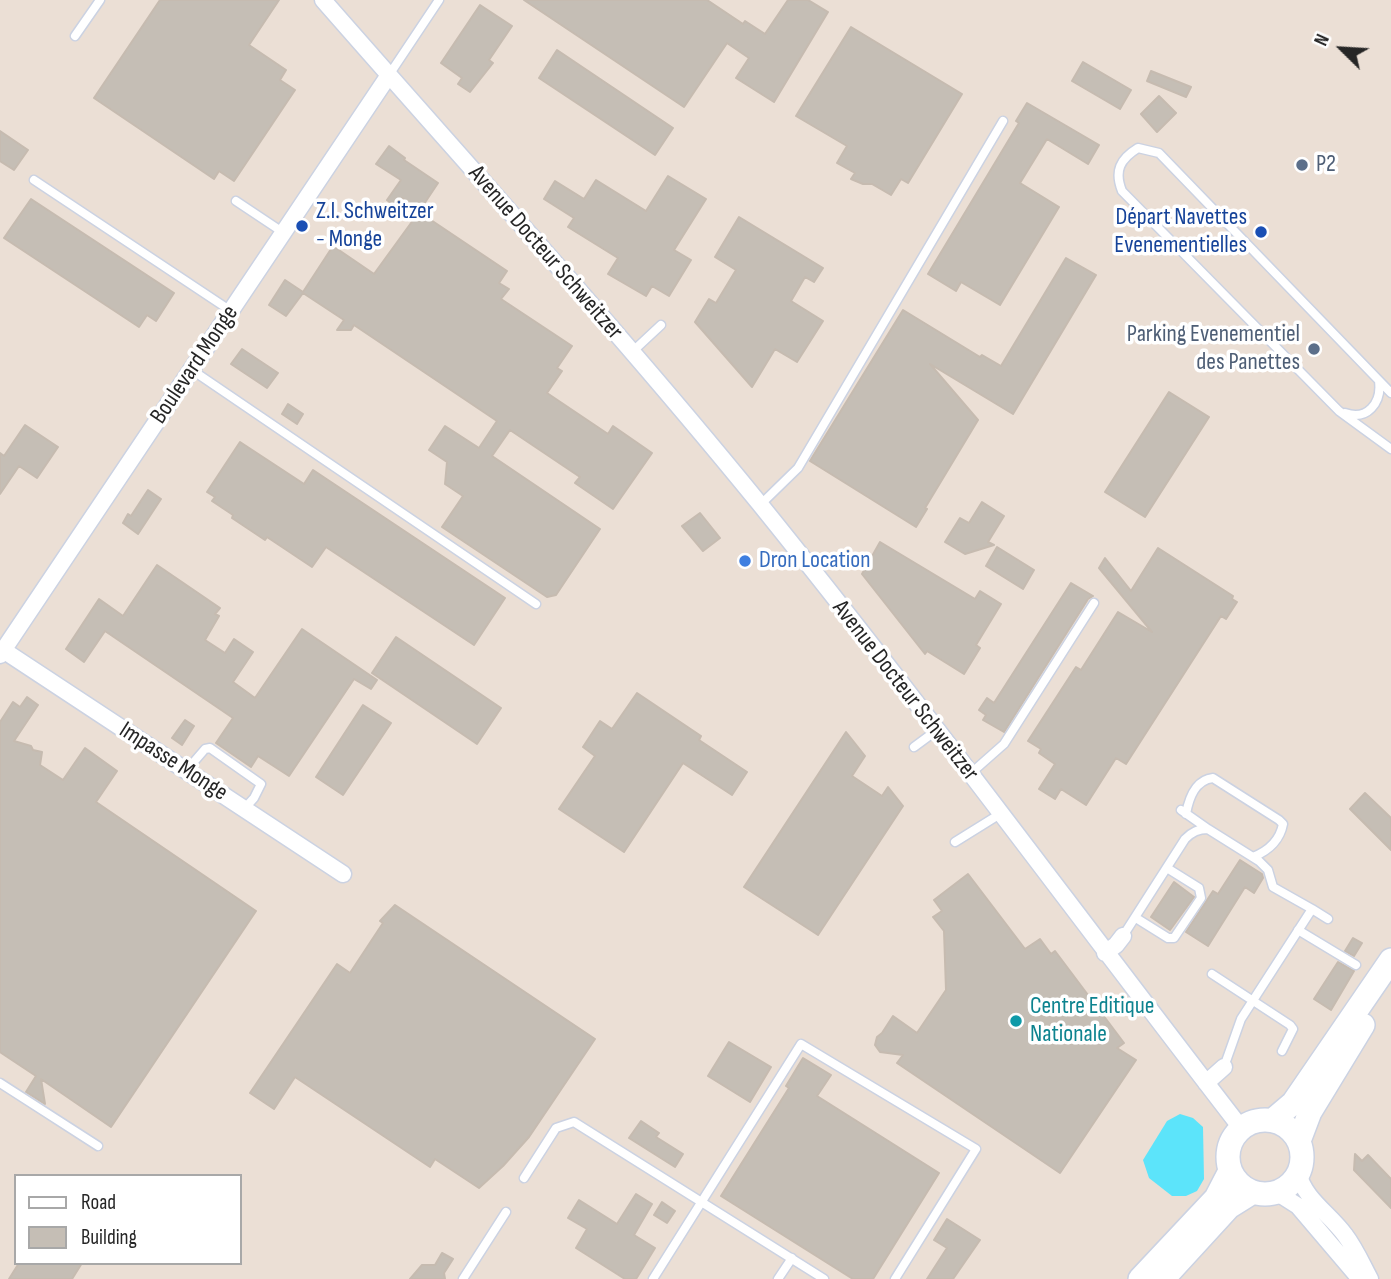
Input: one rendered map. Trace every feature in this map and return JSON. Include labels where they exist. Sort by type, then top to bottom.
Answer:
[{"type":"main road","points":[[1273,1120],[1293,1103],[1391,960]]},
{"type":"main road","points":[[1299,1141],[1310,1112],[1391,974]]},
{"type":"main road","points":[[1262,1119],[1273,1120],[1293,1132],[1299,1141],[1301,1152],[1298,1172],[1293,1181],[1276,1192],[1253,1192],[1243,1188],[1230,1171],[1228,1148],[1241,1128],[1262,1119]]},
{"type":"main road","points":[[1140,1279],[1216,1198],[1230,1171]]},
{"type":"main road","points":[[1163,1279],[1229,1207],[1253,1192]]},
{"type":"street","name":"Avenue Docteur Schweitzer","points":[[323,0],[632,352],[760,505],[937,730],[1241,1128]]},
{"type":"street","name":"Boulevard Monge","points":[[1,652],[389,75]]},
{"type":"street","name":"Impasse Monge","points":[[1,652],[343,874]]},
{"type":"street","points":[[1105,953],[1123,936]]},
{"type":"street","points":[[1206,1083],[1224,1067]]},
{"type":"street","points":[[1298,1172],[1301,1185],[1309,1197],[1331,1217],[1347,1237],[1370,1279]]},
{"type":"street","points":[[1276,1192],[1298,1206],[1360,1279]]},
{"type":"lane","points":[[75,36],[100,0]]},
{"type":"lane","points":[[389,75],[439,0]]},
{"type":"lane","points":[[760,505],[798,468],[1003,121]]},
{"type":"lane","points":[[1391,393],[1159,153],[1138,148],[1127,154],[1119,164],[1117,179],[1122,191],[1339,411],[1391,449]]},
{"type":"lane","points":[[34,180],[231,311]]},
{"type":"lane","points":[[236,201],[284,233]]},
{"type":"lane","points":[[632,352],[661,325]]},
{"type":"lane","points":[[192,370],[536,604]]},
{"type":"lane","points":[[1339,411],[1353,416],[1371,410],[1377,401],[1380,381]]},
{"type":"lane","points":[[970,774],[1004,744],[1094,603]]},
{"type":"lane","points":[[914,747],[937,730]]},
{"type":"lane","points":[[186,771],[205,748],[210,748],[261,783],[254,798],[244,809]]},
{"type":"lane","points":[[1253,857],[1266,852],[1275,842],[1283,824],[1213,778],[1201,782],[1193,791],[1183,812],[1253,857],[1268,870],[1273,887],[1328,919]]},
{"type":"lane","points":[[955,842],[1000,814]]},
{"type":"lane","points":[[1123,936],[1185,839],[1192,832],[1208,829]]},
{"type":"lane","points":[[1136,918],[1168,939],[1174,938],[1201,898],[1199,888],[1167,869]]},
{"type":"lane","points":[[1224,1067],[1241,1019],[1312,909]]},
{"type":"lane","points":[[1298,930],[1356,965]]},
{"type":"lane","points":[[1212,974],[1290,1025],[1293,1029],[1282,1051]]},
{"type":"lane","points":[[653,1279],[801,1044],[976,1149],[895,1279]]},
{"type":"lane","points":[[0,1083],[98,1146]]},
{"type":"lane","points":[[524,1178],[556,1128],[574,1122],[824,1279]]},
{"type":"lane","points":[[463,1279],[506,1212]]},
{"type":"lane","points":[[779,1279],[792,1258]]},
{"type":"water","points":[[1180,1114],[1193,1118],[1203,1127],[1204,1179],[1197,1191],[1186,1196],[1172,1196],[1149,1178],[1143,1160],[1167,1121]]},
{"type":"building","points":[[160,0],[279,0],[249,45],[286,70],[280,80],[295,90],[234,181],[219,171],[214,179],[94,98]]},
{"type":"building","points":[[524,0],[707,0],[743,24],[745,21],[765,34],[788,0],[808,0],[828,12],[774,102],[736,78],[749,58],[727,43],[684,107]]},
{"type":"building","points":[[480,5],[512,26],[489,60],[493,63],[470,92],[458,84],[462,78],[441,63]]},
{"type":"building","points":[[851,27],[962,94],[908,183],[901,179],[891,195],[872,184],[851,179],[855,173],[837,163],[847,146],[796,116]]},
{"type":"building","points":[[557,50],[673,128],[655,155],[539,78]]},
{"type":"building","points":[[1083,62],[1131,90],[1120,109],[1072,81]]},
{"type":"building","points":[[1151,71],[1191,87],[1186,97],[1147,81]]},
{"type":"building","points":[[1159,96],[1176,113],[1157,132],[1141,114]]},
{"type":"building","points":[[1027,103],[1099,145],[1088,164],[1047,139],[1020,183],[1059,207],[1000,305],[961,282],[956,291],[928,274],[1019,123],[1016,121]]},
{"type":"building","points":[[0,131],[28,150],[14,170],[0,161]]},
{"type":"building","points":[[389,146],[405,158],[404,160],[438,183],[420,210],[402,198],[396,207],[387,200],[401,180],[376,164]]},
{"type":"building","points":[[668,176],[706,199],[674,250],[691,260],[669,296],[652,286],[646,296],[608,274],[618,258],[568,227],[574,218],[544,199],[555,181],[584,199],[596,180],[646,211]]},
{"type":"building","points":[[31,199],[174,293],[156,321],[147,315],[139,327],[4,238]]},
{"type":"building","points":[[419,212],[507,271],[499,283],[509,289],[501,299],[572,346],[557,368],[562,371],[547,393],[608,434],[613,426],[652,453],[613,509],[575,483],[580,477],[510,430],[492,456],[600,529],[556,595],[547,597],[442,527],[463,496],[445,484],[447,462],[429,450],[445,426],[479,448],[497,421],[354,325],[351,330],[337,330],[344,320],[303,293],[286,316],[269,305],[285,280],[303,292],[333,246],[374,274]]},
{"type":"building","points":[[739,217],[823,268],[814,282],[805,277],[791,301],[823,321],[797,362],[775,349],[752,387],[695,322],[709,299],[716,303],[736,270],[715,257]]},
{"type":"building","points":[[1066,258],[1096,275],[1013,414],[930,364],[978,420],[916,527],[810,461],[903,310],[980,357],[982,355],[1001,366]]},
{"type":"building","points":[[242,349],[278,373],[267,388],[231,364]]},
{"type":"building","points":[[1169,392],[1209,417],[1145,517],[1105,492]]},
{"type":"building","points":[[288,404],[303,414],[297,424],[282,414]]},
{"type":"building","points":[[25,425],[58,447],[37,478],[19,466],[0,494],[0,453],[4,456]]},
{"type":"building","points":[[240,442],[304,484],[313,470],[505,598],[474,645],[326,547],[312,567],[267,537],[265,540],[212,501],[215,497],[207,492]]},
{"type":"building","points":[[148,490],[161,499],[138,534],[123,523],[128,514],[131,516]]},
{"type":"building","points":[[982,502],[1004,516],[988,542],[994,545],[965,554],[945,542],[960,518],[969,523]]},
{"type":"building","points":[[700,513],[720,538],[703,551],[682,526]]},
{"type":"building","points":[[880,542],[975,599],[980,591],[1001,604],[976,645],[980,648],[964,674],[927,651],[925,654],[862,574]]},
{"type":"building","points":[[997,547],[1034,570],[1023,589],[986,566]]},
{"type":"building","points":[[1158,548],[1233,596],[1232,599],[1237,602],[1226,619],[1221,616],[1126,764],[1116,758],[1086,805],[1061,789],[1055,799],[1039,789],[1055,764],[1039,753],[1041,749],[1028,741],[1076,667],[1081,670],[1118,612],[1152,632],[1099,568],[1105,558],[1131,591]]},
{"type":"building","points":[[157,565],[220,608],[215,614],[219,616],[205,640],[225,653],[234,639],[253,652],[233,682],[255,698],[302,629],[377,680],[371,689],[354,679],[289,776],[258,756],[251,767],[216,743],[233,718],[105,631],[84,662],[66,649],[99,599],[123,616]]},
{"type":"building","points":[[1071,583],[1093,596],[1088,599],[1004,732],[983,720],[986,715],[979,710],[987,698],[994,703]]},
{"type":"building","points":[[396,637],[501,708],[477,744],[372,673]]},
{"type":"building","points":[[637,693],[701,736],[699,740],[747,772],[732,795],[683,763],[624,852],[559,809],[595,756],[583,747],[600,721],[612,729]]},
{"type":"building","points":[[27,697],[38,705],[14,741],[42,752],[40,765],[63,780],[85,748],[117,771],[96,802],[256,911],[111,1127],[41,1079],[45,1104],[26,1092],[36,1076],[0,1052],[0,722],[13,702],[20,707]]},
{"type":"building","points":[[363,705],[391,723],[343,795],[316,777]]},
{"type":"building","points":[[185,720],[194,726],[182,745],[172,738]]},
{"type":"building","points":[[846,732],[865,756],[852,776],[882,796],[888,787],[903,806],[818,935],[744,887]]},
{"type":"building","points":[[1365,793],[1391,818],[1391,850],[1350,809]]},
{"type":"building","points":[[1240,860],[1262,874],[1263,878],[1254,893],[1245,887],[1208,946],[1186,932],[1213,891],[1218,894]]},
{"type":"building","name":"Centre Editique Nationale","points":[[968,874],[1025,949],[1040,939],[1051,954],[1055,951],[1124,1043],[1117,1048],[1136,1060],[1060,1173],[897,1063],[903,1055],[880,1052],[875,1045],[877,1037],[893,1016],[917,1033],[946,990],[944,931],[933,917],[942,911],[934,900]]},
{"type":"building","points":[[1174,882],[1194,897],[1170,930],[1151,917]]},
{"type":"building","points":[[395,905],[595,1039],[529,1137],[479,1188],[435,1159],[430,1167],[295,1077],[274,1109],[250,1093],[337,964],[350,973],[383,923],[380,921]]},
{"type":"building","points":[[1353,938],[1362,943],[1354,956],[1345,951]]},
{"type":"building","points":[[1338,962],[1354,971],[1331,1010],[1314,999]]},
{"type":"building","points":[[729,1042],[771,1067],[750,1102],[708,1076]]},
{"type":"building","points":[[803,1058],[831,1075],[817,1096],[939,1173],[873,1279],[853,1279],[721,1196],[789,1088],[786,1086]]},
{"type":"building","points":[[641,1121],[659,1133],[656,1137],[683,1154],[675,1167],[629,1138]]},
{"type":"building","points":[[1355,1154],[1362,1161],[1368,1155],[1391,1179],[1391,1208],[1354,1170]]},
{"type":"building","points":[[636,1194],[652,1204],[634,1235],[655,1248],[636,1279],[625,1279],[576,1248],[587,1229],[568,1218],[579,1200],[617,1224]]},
{"type":"building","points":[[662,1202],[675,1211],[667,1223],[654,1215]]},
{"type":"building","points":[[947,1219],[980,1240],[953,1279],[927,1279],[947,1248],[934,1240]]},
{"type":"building","points":[[442,1253],[453,1259],[444,1273],[445,1279],[410,1279],[422,1265],[435,1265]]},
{"type":"building","points":[[18,1265],[81,1265],[72,1279],[9,1279]]},
{"type":"place","name":"P2","points":[[1302,165]]},
{"type":"place","name":"Z.I. Schweitzer - Monge","points":[[302,226]]},
{"type":"place","name":"Départ Navettes Evenementielles","points":[[1261,232]]},
{"type":"place","name":"Parking Evenementiel des Panettes","points":[[1314,349]]},
{"type":"place","name":"Dron Location","points":[[745,561]]},
{"type":"place","name":"Centre Editique Nationale","points":[[1016,1021]]}]
